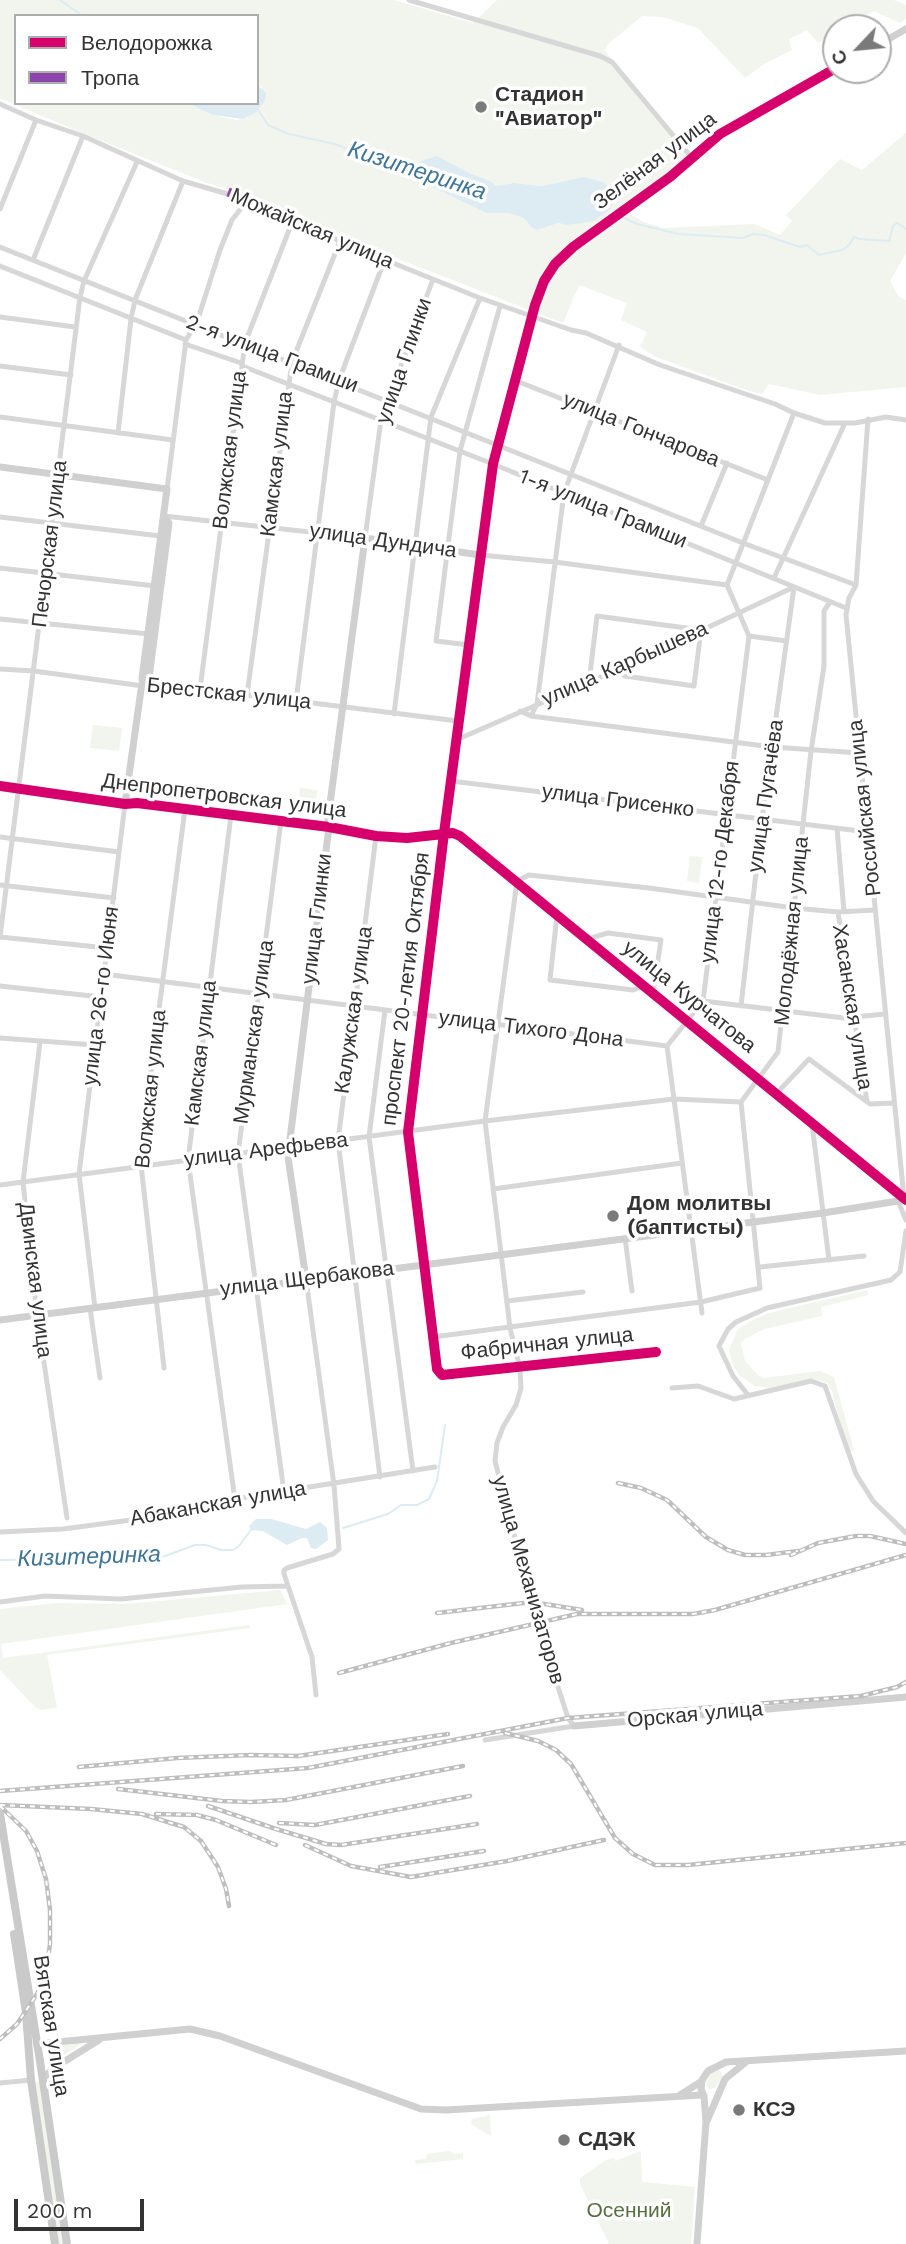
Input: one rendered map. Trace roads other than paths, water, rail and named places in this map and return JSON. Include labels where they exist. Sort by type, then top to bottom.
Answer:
[{"type":"main road","name":"Вятская улица","points":[[0,1814],[43,2078],[66,2244]]},
{"type":"main road","name":"Вятская улица","points":[[0,1848],[26,2013],[31,2080],[55,2244]]},
{"type":"main road","points":[[27,2045],[37,2044]]},
{"type":"main road","points":[[28,2055],[40,2061]]},
{"type":"main road","points":[[31,2080],[43,2078]]},
{"type":"street","points":[[409,0],[600,56],[612,62],[692,158]]},
{"type":"street","name":"Зелёная улица","points":[[531,317],[544,281],[561,257],[624,208],[670,177],[729,129],[822,76]]},
{"type":"street","name":"Можайская улица","points":[[1,106],[83,136],[183,181],[252,201],[480,299],[619,345],[660,365],[819,422],[845,423],[886,417],[906,420]]},
{"type":"street","points":[[0,208],[36,120]]},
{"type":"street","points":[[33,260],[83,136]]},
{"type":"street","name":"Печорская улица","points":[[0,937],[3,885],[12,839],[80,298],[84,281],[137,162]]},
{"type":"street","points":[[118,433],[135,300],[183,181]]},
{"type":"street","name":"улица 26-го Июня","points":[[100,1378],[79,1174],[125,804],[143,686],[186,342],[232,220],[243,206],[252,201]]},
{"type":"street","name":"Волжская улица","points":[[200,689],[245,343],[293,219]]},
{"type":"street","name":"Камская улица","points":[[247,695],[292,362],[340,241]]},
{"type":"street","name":"2-я улица Грамши","points":[[0,247],[743,543],[856,585]]},
{"type":"street","points":[[296,701],[334,402],[339,380],[385,259]]},
{"type":"street","name":"1-я улица Грамши","points":[[0,266],[846,608]]},
{"type":"street","name":"улица Глинки","points":[[287,1586],[284,1570],[333,1554],[338,1549],[334,1485],[288,1157],[289,1147],[342,707],[381,420],[433,279]]},
{"type":"street","points":[[394,714],[426,438],[431,417],[480,299]]},
{"type":"street","points":[[469,645],[436,641],[460,451],[500,306]]},
{"type":"street","points":[[0,317],[75,327]]},
{"type":"street","name":"проспект 20-летия Октября","points":[[442,1375],[437,1369],[408,1132],[458,721],[493,464],[531,317]]},
{"type":"street","points":[[531,716],[537,704],[565,493],[570,473],[619,345]]},
{"type":"street","points":[[0,366],[71,375]]},
{"type":"street","name":"улица Гончарова","points":[[514,380],[768,480]]},
{"type":"street","points":[[787,641],[749,636],[727,585],[794,413]]},
{"type":"street","points":[[0,417],[173,440]]},
{"type":"street","name":"Российская улица","points":[[868,419],[856,585],[846,608],[903,1200]]},
{"type":"street","points":[[774,578],[845,423]]},
{"type":"street","points":[[701,526],[727,463]]},
{"type":"street","points":[[0,467],[167,489]]},
{"type":"street","name":"улица 26-го Июня","points":[[143,686],[149,678],[169,523],[164,516]]},
{"type":"street","name":"улица Дундича","points":[[164,516],[365,538],[727,585]]},
{"type":"street","points":[[0,517],[160,536]]},
{"type":"street","points":[[0,568],[155,586]]},
{"type":"street","name":"улица Карбышева","points":[[456,740],[615,671],[794,587]]},
{"type":"street","name":"улица Пугачёва","points":[[741,1006],[762,819],[794,587]]},
{"type":"street","name":"Молодёжная улица","points":[[741,1101],[778,1052],[811,751],[824,666],[824,611],[830,602]]},
{"type":"street","points":[[589,682],[597,616],[701,630],[694,686],[625,676],[615,671]]},
{"type":"street","points":[[0,619],[149,634]]},
{"type":"street","name":"улица 12-го Декабря","points":[[667,1045],[703,1000],[749,636]]},
{"type":"street","name":"Брестская улица","points":[[0,669],[143,686],[200,689],[458,721]]},
{"type":"street","points":[[520,711],[531,716],[772,747],[860,753]]},
{"type":"street","name":"улица Грисенко","points":[[451,781],[868,832]]},
{"type":"street","name":"Днепропетровская улица","points":[[0,786],[125,804],[329,827],[376,836],[407,838],[444,834]]},
{"type":"street","name":"Волжская улица","points":[[164,1368],[140,1166],[185,809]]},
{"type":"street","name":"Камская улица","points":[[232,815],[188,1160],[235,1500]]},
{"type":"street","name":"Мурманская улица","points":[[281,821],[238,1154],[285,1492]]},
{"type":"street","name":"Хасанская улица","points":[[837,828],[841,912],[853,1018],[867,1102]]},
{"type":"street","name":"улица Курчатова","points":[[444,834],[453,833],[460,836],[517,881],[903,1200]]},
{"type":"street","name":"Калужская улица","points":[[376,836],[338,1141],[380,1477]]},
{"type":"street","points":[[0,837],[119,852]]},
{"type":"street","points":[[520,1368],[510,1328],[485,1121],[517,881],[529,875],[715,896],[794,908],[841,912],[875,910]]},
{"type":"street","points":[[3,885],[114,898]]},
{"type":"street","points":[[557,915],[550,980],[634,990],[648,989],[660,954],[661,940],[608,933],[587,939]]},
{"type":"street","points":[[0,937],[107,948]]},
{"type":"street","name":"улица Тихого Дона","points":[[104,974],[667,1045]]},
{"type":"street","points":[[0,985],[101,996]]},
{"type":"street","points":[[703,1000],[853,1018],[885,1014]]},
{"type":"street","points":[[386,1010],[369,1137],[413,1471]]},
{"type":"street","points":[[0,1038],[95,1045]]},
{"type":"street","name":"Двинская улица","points":[[40,1042],[23,1182],[37,1315],[66,1518]]},
{"type":"street","points":[[667,1045],[702,1313]]},
{"type":"street","points":[[776,1094],[809,1059],[867,1102],[894,1102]]},
{"type":"street","name":"улица Арефьева","points":[[0,1185],[674,1099],[741,1101]]},
{"type":"street","points":[[433,1337],[701,1302],[758,1290],[761,1286],[760,1267],[741,1101]]},
{"type":"street","points":[[812,1124],[829,1260]]},
{"type":"street","points":[[494,1188],[682,1163]]},
{"type":"street","points":[[903,1200],[906,1220]]},
{"type":"street","name":"улица Щербакова","points":[[0,1320],[823,1213],[903,1200]]},
{"type":"street","points":[[748,1395],[733,1376],[719,1346],[721,1339],[736,1322],[767,1308],[897,1277],[906,1231]]},
{"type":"street","points":[[625,1238],[632,1291]]},
{"type":"street","points":[[760,1267],[864,1256]]},
{"type":"street","points":[[508,1301],[583,1292]]},
{"type":"street","name":"Фабричная улица","points":[[442,1375],[656,1352]]},
{"type":"street","name":"улица Механизаторов","points":[[520,1368],[520,1395],[503,1427],[497,1443],[495,1461],[537,1622],[568,1718],[574,1726]]},
{"type":"street","points":[[672,1388],[698,1386],[734,1399],[811,1381],[825,1386],[856,1474],[873,1501],[906,1533]]},
{"type":"street","name":"Абаканская улица","points":[[0,1532],[68,1528],[131,1520],[435,1467]]},
{"type":"street","points":[[0,1602],[45,1596],[121,1599],[242,1587],[287,1586],[312,1657],[316,1696]]},
{"type":"street","name":"Орская улица","points":[[485,1740],[574,1726],[906,1697]]},
{"type":"street","points":[[37,2044],[190,2029],[422,2109],[712,2096],[719,2093]]},
{"type":"street","points":[[43,2078],[57,2066],[103,2038]]},
{"type":"street","points":[[677,2097],[702,2080],[714,2066],[726,2062],[906,2051]]},
{"type":"street","points":[[706,2122],[725,2079],[749,2060]]},
{"type":"street","points":[[40,2061],[57,2066]]},
{"type":"street","points":[[714,2066],[722,2069],[725,2079]]},
{"type":"street","points":[[0,2083],[31,2080]]},
{"type":"street","points":[[697,2244],[706,2122],[702,2080]]},
{"type":"water","points":[[259,86],[266,93],[265,101],[255,113],[243,119],[213,115],[191,105],[259,105]]},
{"type":"water","points":[[437,156],[492,182],[495,186],[514,183],[542,186],[583,177],[603,182],[609,188],[612,205],[594,221],[567,225],[558,223],[538,230],[532,228],[524,218],[508,213],[486,213],[416,179],[414,170],[421,161]]},
{"type":"water","points":[[256,1519],[271,1519],[306,1529],[320,1522],[327,1528],[328,1540],[316,1549],[311,1548],[307,1538],[287,1545],[263,1531],[251,1530],[249,1526]]},
{"type":"waterway","name":"Кизитеринка","points":[[60,0],[80,14]]},
{"type":"waterway","name":"Кизитеринка","points":[[258,110],[268,125],[289,134],[335,144],[379,161],[415,169]]},
{"type":"waterway","name":"Кизитеринка","points":[[620,216],[637,224],[679,234],[743,238],[753,234],[764,235],[800,247],[807,245],[819,255],[842,250],[854,237],[889,241],[893,226],[897,223],[906,229]]},
{"type":"waterway","name":"Кизитеринка","points":[[343,1528],[388,1514],[401,1505],[417,1505],[429,1499],[437,1481],[445,1425]]},
{"type":"waterway","name":"Кизитеринка","points":[[0,1560],[93,1559],[107,1553],[129,1552],[157,1559],[195,1545],[233,1550],[251,1530]]},
{"type":"railway","points":[[618,1483],[641,1488],[667,1500],[706,1537],[728,1550],[745,1555],[798,1551]]},
{"type":"railway","points":[[791,1555],[818,1543],[856,1536],[870,1536],[906,1544]]},
{"type":"railway","points":[[339,1673],[451,1643],[577,1614],[693,1614],[715,1610],[906,1555]]},
{"type":"railway","points":[[437,1613],[532,1602],[582,1610]]},
{"type":"railway","points":[[0,1791],[308,1768],[568,1718],[861,1696],[897,1687],[906,1682]]},
{"type":"railway","points":[[505,1733],[538,1741],[556,1750],[571,1764],[615,1838],[633,1854],[655,1865],[688,1865],[906,1843]]},
{"type":"railway","points":[[79,1767],[177,1758],[298,1756],[448,1734]]},
{"type":"railway","points":[[118,1789],[222,1801],[286,1800],[463,1766]]},
{"type":"railway","points":[[279,1823],[315,1825],[470,1796]]},
{"type":"railway","points":[[0,1805],[142,1814],[184,1827],[201,1841],[218,1867],[229,1906]]},
{"type":"railway","points":[[0,1806],[26,1831],[37,1851],[46,1879],[50,1910],[50,1944],[46,1973],[37,1994],[17,2024],[0,2039]]},
{"type":"railway","points":[[208,1806],[326,1844],[341,1845],[477,1824]]},
{"type":"railway","points":[[156,1814],[197,1815],[276,1845]]},
{"type":"railway","points":[[305,1845],[351,1866],[411,1877],[507,1861],[604,1840]]},
{"type":"railway","points":[[380,1867],[484,1851]]},
{"type":"place","name":"Стадион \"Авиатор\"","points":[[481,107]]},
{"type":"place","name":"Дом молитвы (баптисты)","points":[[613,1216]]},
{"type":"place","name":"КСЭ","points":[[739,2110]]},
{"type":"place","name":"СДЭК","points":[[564,2140]]},
{"type":"park label","name":"Осенний","points":[[629,2211]]}]
